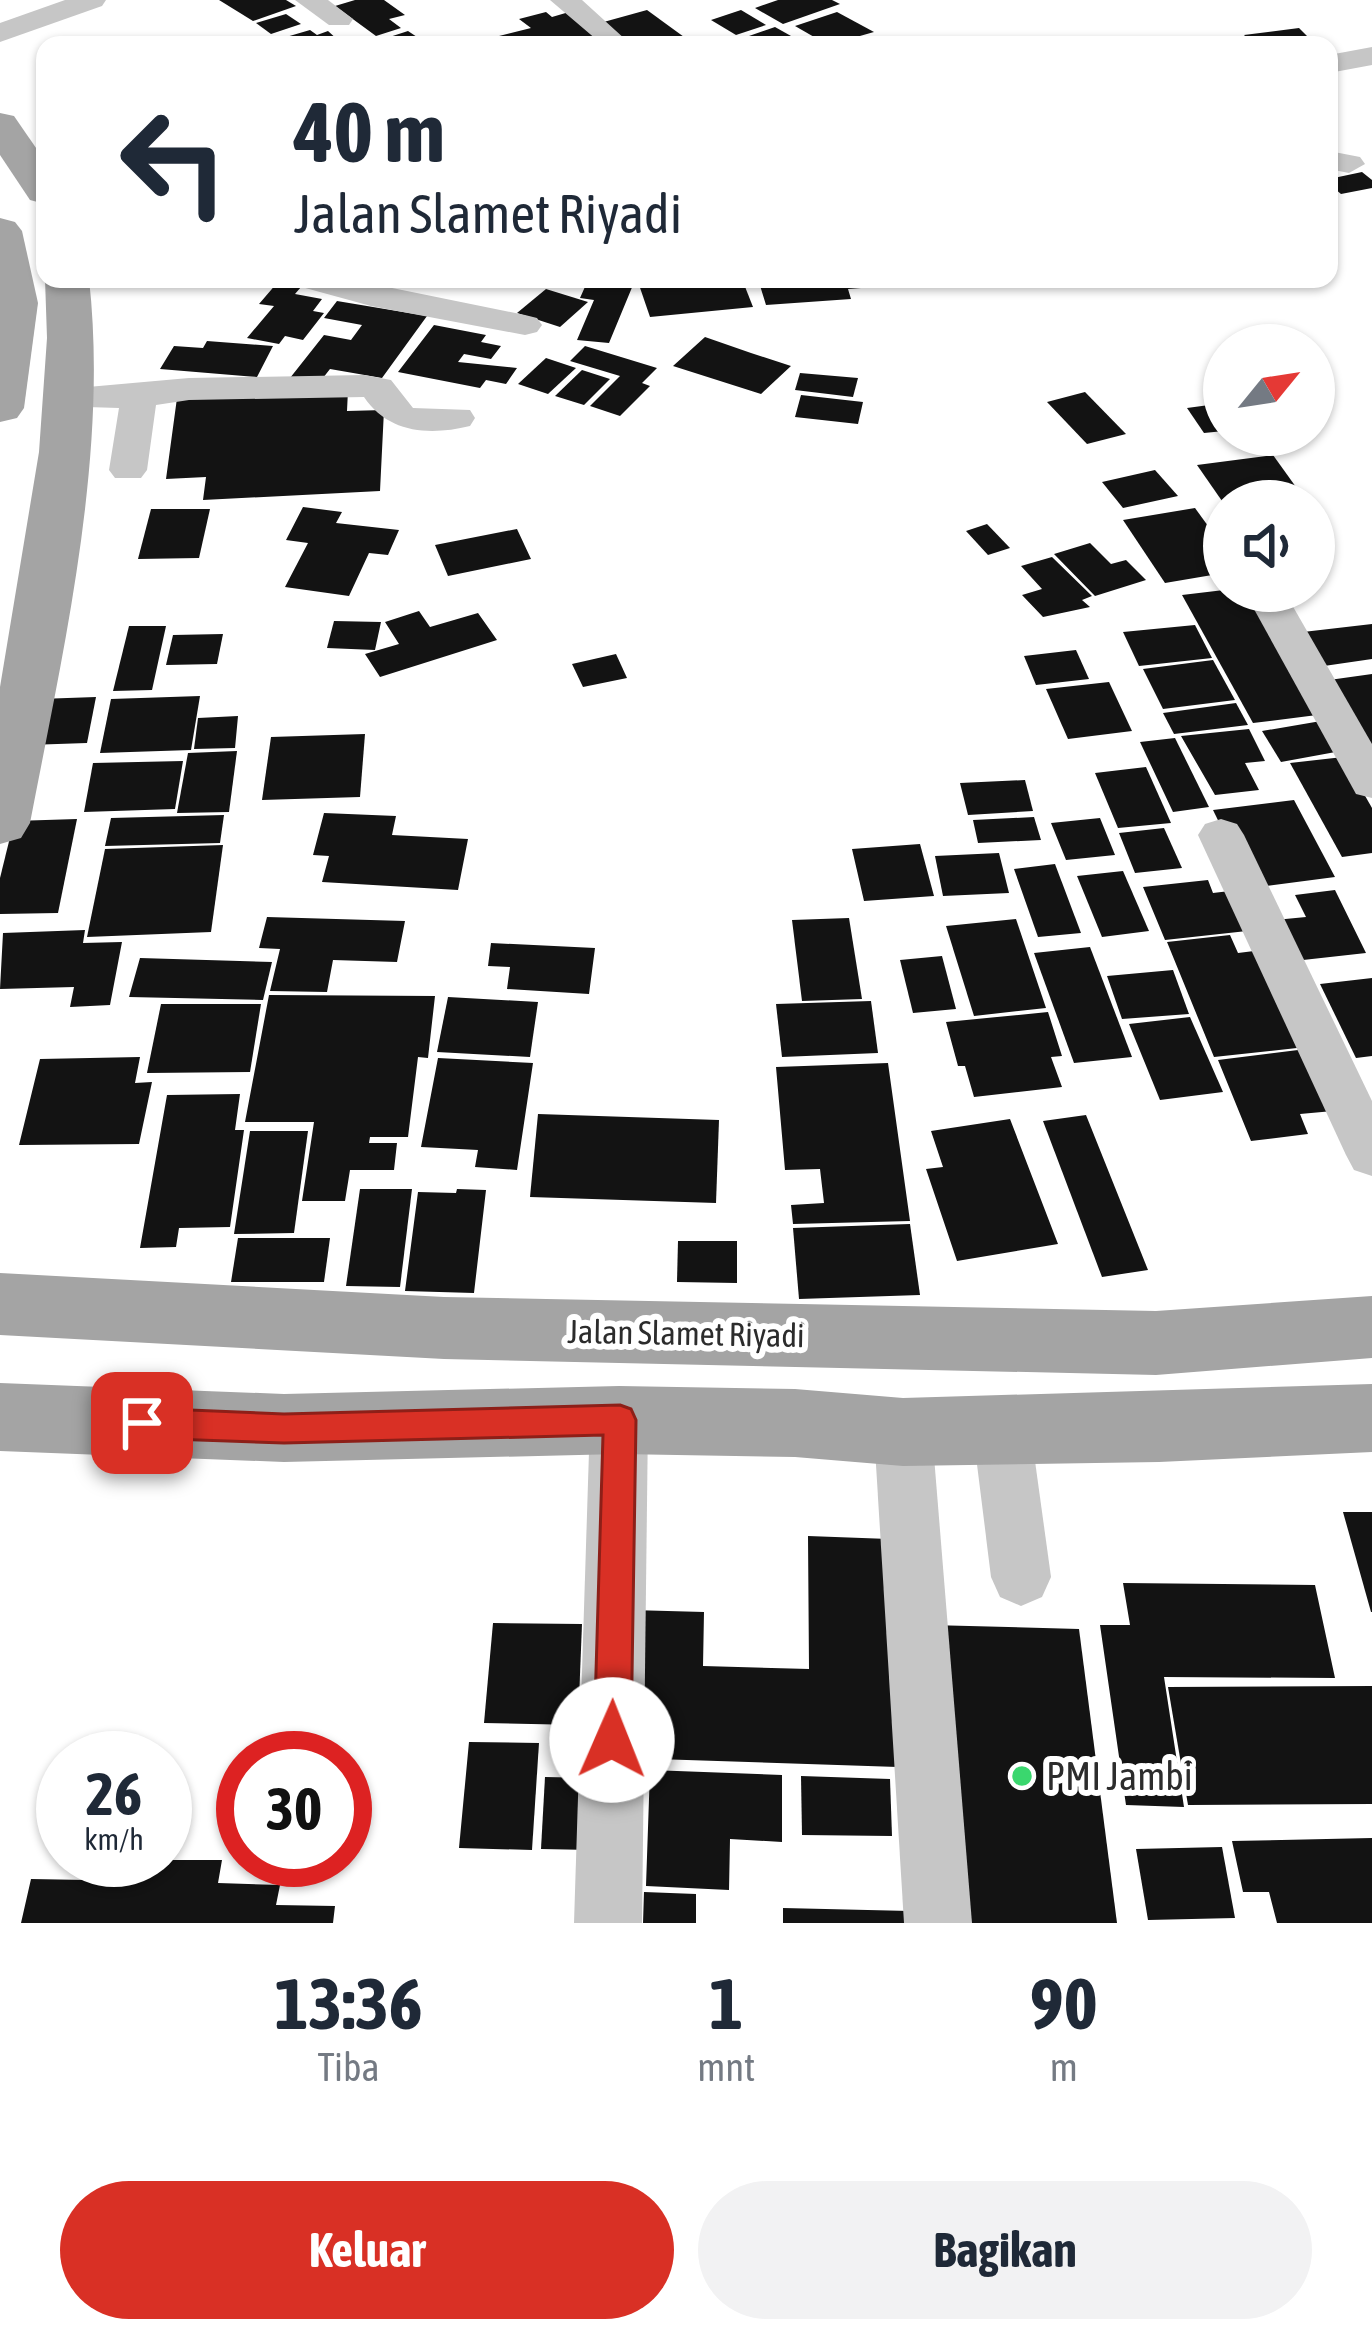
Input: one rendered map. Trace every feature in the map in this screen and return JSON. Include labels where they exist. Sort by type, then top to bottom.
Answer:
[{"type":"main road","points":[[0,125],[36,178]]},
{"type":"main road","points":[[0,231],[15,303],[0,408]]},
{"type":"main road","points":[[0,823],[45,606],[67,398],[68,288]]},
{"type":"main road","name":"Jalan Slamet Riyadi","points":[[0,1304],[444,1328],[1156,1343],[1372,1327]]},
{"type":"main road","points":[[1156,1343],[1159,1428]]},
{"type":"main road","points":[[0,1418],[284,1428],[620,1420],[1002,1432],[1372,1418]]},
{"type":"street","points":[[0,33],[92,0]]},
{"type":"street","points":[[309,0],[339,19]]},
{"type":"street","points":[[564,0],[609,36]]},
{"type":"street","points":[[1338,62],[1372,56]]},
{"type":"street","points":[[342,288],[525,325]]},
{"type":"street","points":[[371,296],[387,288]]},
{"type":"street","points":[[67,398],[140,397],[189,389],[364,386],[378,388],[388,410],[401,418],[457,418]]},
{"type":"street","points":[[128,470],[140,397]]},
{"type":"street","points":[[1276,612],[1372,783]]},
{"type":"street","points":[[1220,835],[1372,1155]]},
{"type":"street","points":[[608,1923],[620,1420]]},
{"type":"street","points":[[902,1432],[938,1923]]},
{"type":"street","points":[[1002,1432],[1021,1577]]},
{"type":"building","points":[[219,0],[286,0],[296,6],[253,21]]},
{"type":"building","points":[[384,0],[405,15],[389,19],[401,28],[376,36],[335,6]]},
{"type":"building","points":[[778,0],[840,4],[783,24],[755,8]]},
{"type":"building","points":[[647,10],[683,36],[618,36],[600,23]]},
{"type":"building","points":[[741,10],[766,25],[736,35],[711,20]]},
{"type":"building","points":[[569,12],[601,36],[499,36],[531,28],[519,19]]},
{"type":"building","points":[[837,12],[874,32],[812,36],[795,26]]},
{"type":"building","points":[[286,14],[301,24],[271,34],[256,23]]},
{"type":"building","points":[[775,27],[791,36],[749,36]]},
{"type":"building","points":[[1299,28],[1307,36],[1245,36]]},
{"type":"building","points":[[310,30],[334,36],[290,36]]},
{"type":"building","points":[[1362,172],[1372,180],[1372,188],[1341,194],[1338,177]]},
{"type":"building","points":[[273,288],[300,288],[295,294],[322,299],[313,311],[324,313],[303,340],[285,336],[279,344],[247,338],[274,306],[259,304]]},
{"type":"building","points":[[584,288],[632,288],[609,343],[577,340],[594,300],[580,298]]},
{"type":"building","points":[[640,288],[746,288],[753,307],[650,317]]},
{"type":"building","points":[[761,288],[861,288],[848,289],[851,299],[766,305]]},
{"type":"building","points":[[546,289],[588,302],[560,327],[517,313]]},
{"type":"building","points":[[337,301],[427,316],[382,378],[330,369],[319,383],[290,378],[324,335],[351,340],[362,325],[324,318]]},
{"type":"building","points":[[434,325],[486,335],[481,342],[501,346],[491,359],[464,354],[458,362],[517,368],[506,384],[486,380],[480,388],[398,372]]},
{"type":"building","points":[[705,337],[791,366],[761,394],[673,366]]},
{"type":"building","points":[[207,341],[273,346],[257,377],[160,369],[174,346],[203,348]]},
{"type":"building","points":[[585,346],[657,368],[642,383],[650,386],[620,416],[590,406],[620,376],[570,361]]},
{"type":"building","points":[[546,358],[576,368],[548,394],[518,384]]},
{"type":"building","points":[[582,370],[610,379],[584,405],[555,396]]},
{"type":"building","points":[[800,373],[858,378],[853,397],[795,390]]},
{"type":"building","points":[[348,390],[347,411],[384,410],[380,491],[203,500],[206,477],[166,479],[177,398]]},
{"type":"building","points":[[1085,392],[1126,434],[1087,444],[1047,402]]},
{"type":"building","points":[[801,395],[863,402],[858,424],[795,417]]},
{"type":"building","points":[[1203,406],[1203,432],[1187,408]]},
{"type":"building","points":[[1274,456],[1291,480],[1207,480],[1197,465]]},
{"type":"building","points":[[1155,470],[1178,496],[1123,508],[1102,482]]},
{"type":"building","points":[[303,507],[342,512],[336,523],[399,530],[388,555],[369,553],[349,596],[285,587],[308,543],[286,540]]},
{"type":"building","points":[[1195,508],[1203,519],[1203,577],[1165,583],[1123,520]]},
{"type":"building","points":[[151,509],[210,509],[199,558],[138,559]]},
{"type":"building","points":[[987,524],[1010,548],[988,555],[966,531]]},
{"type":"building","points":[[517,529],[531,559],[448,576],[435,545]]},
{"type":"building","points":[[1090,543],[1111,564],[1126,560],[1146,580],[1095,596],[1054,554]]},
{"type":"building","points":[[1052,557],[1092,596],[1082,600],[1090,607],[1043,617],[1022,595],[1042,589],[1021,566]]},
{"type":"building","points":[[1203,592],[1203,612],[1257,612],[1317,715],[1253,723],[1182,595]]},
{"type":"building","points":[[419,611],[430,627],[478,613],[497,640],[380,677],[365,654],[399,644],[385,622]]},
{"type":"building","points":[[334,621],[381,622],[375,650],[327,648]]},
{"type":"building","points":[[1372,624],[1372,659],[1324,666],[1303,632]]},
{"type":"building","points":[[1195,625],[1212,658],[1139,666],[1123,632]]},
{"type":"building","points":[[129,626],[166,626],[152,690],[113,691]]},
{"type":"building","points":[[223,634],[217,664],[166,665],[173,635]]},
{"type":"building","points":[[1076,650],[1089,679],[1036,685],[1024,656]]},
{"type":"building","points":[[616,654],[627,678],[583,687],[572,664]]},
{"type":"building","points":[[1213,660],[1235,700],[1163,709],[1143,669]]},
{"type":"building","points":[[1372,674],[1372,749],[1322,681]]},
{"type":"building","points":[[1109,682],[1132,731],[1068,739],[1046,689]]},
{"type":"building","points":[[200,696],[191,750],[100,753],[111,699]]},
{"type":"building","points":[[96,697],[87,743],[28,745],[39,699]]},
{"type":"building","points":[[1236,703],[1248,725],[1174,734],[1163,713]]},
{"type":"building","points":[[238,716],[235,748],[194,749],[198,718]]},
{"type":"building","points":[[1321,721],[1341,751],[1281,762],[1262,731]]},
{"type":"building","points":[[1249,729],[1265,761],[1245,763],[1259,790],[1215,795],[1181,736]]},
{"type":"building","points":[[365,734],[360,797],[262,800],[271,737]]},
{"type":"building","points":[[1175,738],[1209,807],[1173,812],[1140,742]]},
{"type":"building","points":[[237,751],[229,812],[177,813],[188,753]]},
{"type":"building","points":[[1343,757],[1372,808],[1372,853],[1342,857],[1290,763]]},
{"type":"building","points":[[183,761],[175,809],[84,812],[93,763]]},
{"type":"building","points":[[1146,767],[1171,823],[1118,828],[1095,773]]},
{"type":"building","points":[[1025,780],[1033,811],[968,815],[960,783]]},
{"type":"building","points":[[1294,800],[1335,877],[1251,888],[1213,810]]},
{"type":"building","points":[[324,813],[396,816],[392,835],[468,839],[458,890],[322,882],[329,856],[313,855]]},
{"type":"building","points":[[224,815],[220,843],[105,846],[111,818]]},
{"type":"building","points":[[1034,817],[1041,840],[978,843],[973,820]]},
{"type":"building","points":[[1100,818],[1115,855],[1066,860],[1051,823]]},
{"type":"building","points":[[77,819],[58,913],[0,914],[0,878],[14,821]]},
{"type":"building","points":[[1164,828],[1182,868],[1135,873],[1119,833]]},
{"type":"building","points":[[920,844],[934,896],[864,901],[852,849]]},
{"type":"building","points":[[223,845],[211,932],[87,937],[105,849]]},
{"type":"building","points":[[999,853],[1009,893],[943,896],[935,856]]},
{"type":"building","points":[[1055,864],[1081,933],[1038,937],[1014,869]]},
{"type":"building","points":[[1123,871],[1149,931],[1102,937],[1077,876]]},
{"type":"building","points":[[1208,880],[1213,893],[1238,890],[1256,930],[1165,940],[1143,887]]},
{"type":"building","points":[[1335,890],[1366,953],[1294,961],[1275,920],[1306,917],[1295,895]]},
{"type":"building","points":[[267,917],[405,921],[397,962],[333,960],[327,992],[270,991],[280,949],[259,948]]},
{"type":"building","points":[[849,918],[862,999],[802,1001],[792,920]]},
{"type":"building","points":[[1016,919],[1046,1008],[974,1016],[946,926]]},
{"type":"building","points":[[85,930],[83,943],[122,942],[110,1005],[70,1007],[74,987],[0,989],[3,933]]},
{"type":"building","points":[[1230,935],[1238,953],[1262,950],[1306,1047],[1214,1057],[1167,942]]},
{"type":"building","points":[[491,943],[595,948],[589,994],[507,989],[510,967],[488,966]]},
{"type":"building","points":[[1090,947],[1132,1057],[1074,1063],[1034,953]]},
{"type":"building","points":[[942,956],[956,1009],[913,1013],[900,960]]},
{"type":"building","points":[[140,958],[272,962],[263,1000],[129,997]]},
{"type":"building","points":[[1173,970],[1189,1014],[1122,1019],[1107,976]]},
{"type":"building","points":[[1372,978],[1372,1056],[1356,1058],[1320,984]]},
{"type":"building","points":[[269,995],[435,996],[428,1058],[418,1057],[408,1137],[370,1137],[369,1143],[397,1143],[394,1170],[350,1170],[345,1201],[302,1201],[314,1122],[245,1122]]},
{"type":"building","points":[[448,997],[538,1002],[530,1057],[437,1052]]},
{"type":"building","points":[[871,1001],[878,1053],[782,1057],[776,1004]]},
{"type":"building","points":[[161,1004],[261,1004],[250,1072],[147,1073]]},
{"type":"building","points":[[1048,1012],[1062,1056],[1051,1057],[1062,1087],[974,1097],[965,1066],[958,1066],[946,1022]]},
{"type":"building","points":[[1190,1017],[1223,1092],[1160,1100],[1129,1024]]},
{"type":"building","points":[[1306,1049],[1333,1111],[1300,1114],[1308,1134],[1251,1141],[1218,1060]]},
{"type":"building","points":[[140,1057],[135,1083],[152,1082],[139,1144],[19,1145],[40,1059]]},
{"type":"building","points":[[438,1058],[533,1063],[517,1170],[475,1167],[478,1150],[421,1147]]},
{"type":"building","points":[[888,1063],[910,1221],[793,1224],[791,1205],[824,1203],[820,1169],[785,1170],[776,1067]]},
{"type":"building","points":[[240,1094],[235,1130],[244,1130],[230,1227],[179,1228],[176,1247],[140,1248],[167,1095]]},
{"type":"building","points":[[538,1114],[719,1120],[716,1203],[530,1197]]},
{"type":"building","points":[[1086,1115],[1148,1270],[1102,1277],[1043,1121]]},
{"type":"building","points":[[1010,1119],[1058,1244],[957,1261],[926,1169],[943,1167],[931,1131]]},
{"type":"building","points":[[250,1131],[308,1131],[294,1233],[234,1234]]},
{"type":"building","points":[[360,1189],[412,1189],[400,1287],[346,1286]]},
{"type":"building","points":[[457,1189],[486,1190],[474,1293],[405,1291],[418,1192],[456,1193]]},
{"type":"building","points":[[910,1224],[920,1295],[799,1299],[793,1228]]},
{"type":"building","points":[[238,1238],[330,1238],[324,1282],[231,1282]]},
{"type":"building","points":[[678,1241],[737,1241],[737,1283],[677,1282]]},
{"type":"building","points":[[1343,1512],[1372,1512],[1372,1612],[1371,1612]]},
{"type":"building","points":[[808,1536],[889,1539],[898,1767],[625,1758],[631,1610],[704,1612],[703,1666],[809,1669]]},
{"type":"building","points":[[1123,1583],[1315,1585],[1335,1678],[1164,1677],[1184,1807],[1126,1805],[1100,1625],[1130,1625]]},
{"type":"building","points":[[493,1623],[582,1624],[578,1725],[484,1723]]},
{"type":"building","name":"PMI Jambi","points":[[930,1625],[1079,1629],[1117,1923],[963,1923]]},
{"type":"building","points":[[1372,1686],[1372,1804],[1188,1805],[1168,1687]]},
{"type":"building","points":[[469,1742],[539,1743],[532,1850],[459,1848]]},
{"type":"building","points":[[650,1770],[782,1775],[782,1842],[730,1839],[729,1890],[646,1886]]},
{"type":"building","points":[[801,1776],[890,1779],[892,1836],[802,1835]]},
{"type":"building","points":[[545,1777],[595,1778],[591,1850],[541,1849]]},
{"type":"building","points":[[1372,1838],[1372,1923],[1277,1923],[1269,1892],[1243,1892],[1232,1841]]},
{"type":"building","points":[[1222,1847],[1235,1918],[1148,1920],[1136,1849]]},
{"type":"building","points":[[192,1860],[216,1860],[216,1887],[280,1887],[276,1905],[335,1906],[333,1923],[21,1923],[31,1879],[36,1879],[36,1887],[192,1887]]},
{"type":"building","points":[[644,1892],[696,1894],[696,1923],[643,1923]]},
{"type":"building","points":[[783,1908],[910,1911],[911,1923],[783,1923]]},
{"type":"place","name":"PMI Jambi","points":[[1022,1776]]},
{"type":"route","points":[[142,1423],[284,1428],[620,1420],[612,1740]]}]
